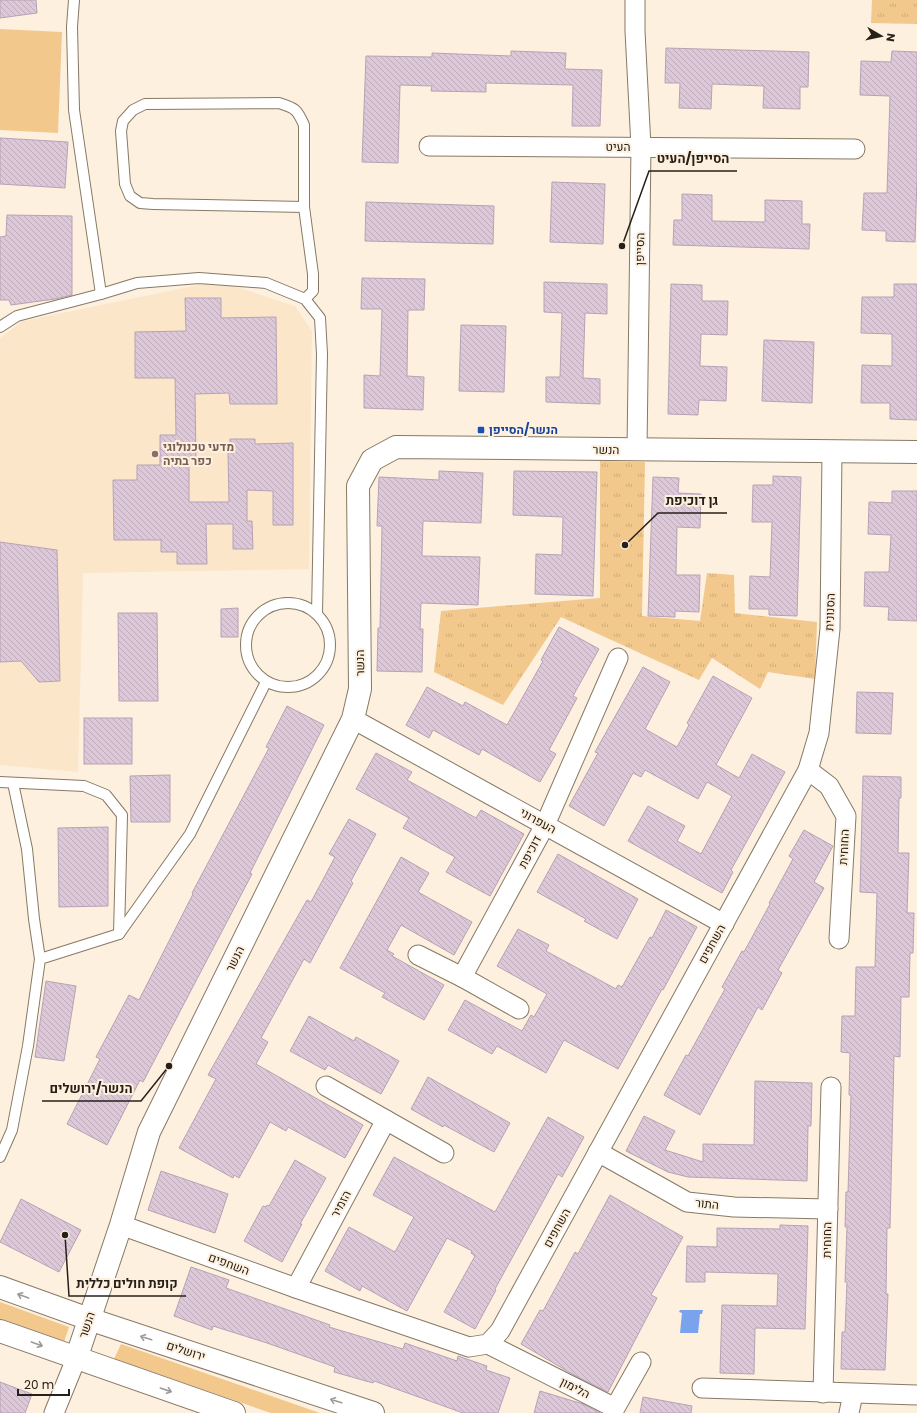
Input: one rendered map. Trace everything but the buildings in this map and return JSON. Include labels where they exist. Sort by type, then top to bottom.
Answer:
[{"type":"street","name":"הסייפן","points":[[635,0],[635,31],[641,147],[637,450]]},
{"type":"street","name":"העיט","points":[[429,146],[855,149]]},
{"type":"street","name":"הנשר","points":[[76,1358],[121,1225],[149,1132],[353,719],[360,689],[358,486],[372,460],[396,447],[917,452]]},
{"type":"street","name":"הסנונית","points":[[808,770],[819,733],[830,629],[832,452]]},
{"type":"street","name":"דוכיפת","points":[[462,977],[545,825],[618,658]]},
{"type":"street","name":"העפרוני","points":[[353,719],[724,924]]},
{"type":"street","name":"השחפים","points":[[121,1225],[296,1288],[469,1347],[488,1344],[500,1331],[808,770]]},
{"type":"street","name":"החוחית","points":[[808,770],[829,786],[846,816],[839,939]]},
{"type":"street","points":[[418,955],[462,977],[519,1009]]},
{"type":"street","points":[[326,1086],[444,1153]]},
{"type":"street","name":"החוחית","points":[[823,1393],[831,1087]]},
{"type":"street","name":"הזמיר","points":[[296,1288],[386,1120]]},
{"type":"street","name":"התור","points":[[598,1152],[687,1202],[734,1207],[828,1209]]},
{"type":"street","name":"ירושלים","points":[[0,1287],[89,1319],[373,1413]]},
{"type":"street","points":[[0,1331],[234,1413]]},
{"type":"street","name":"הלימון","points":[[488,1344],[615,1408],[642,1362]]},
{"type":"street","points":[[54,1413],[76,1358]]},
{"type":"street","points":[[702,1388],[917,1395]]},
{"type":"street","points":[[849,1413],[853,1394]]},
{"type":"lane","points":[[74,0],[72,27],[74,110],[101,294]]},
{"type":"lane","points":[[304,207],[140,203],[130,196],[125,184],[121,131],[123,121],[133,110],[145,104],[279,103],[290,106],[298,112],[304,125],[304,207],[313,274],[313,291],[305,300]]},
{"type":"lane","points":[[0,327],[17,316],[137,283],[199,278],[266,283],[305,300],[320,318],[322,354],[317,614]]},
{"type":"lane","points":[[291,602],[305,606],[317,614],[325,625],[330,638],[330,652],[326,665],[317,676],[306,684],[292,688],[279,687],[266,682],[255,673],[248,661],[245,647],[247,632],[254,620],[264,610],[277,604],[291,602]]},
{"type":"lane","points":[[40,959],[119,934],[190,834],[266,682]]},
{"type":"lane","points":[[0,782],[84,786],[106,795],[122,814],[119,934]]},
{"type":"lane","points":[[0,1157],[12,1130],[28,1046],[40,959],[34,919],[27,849],[13,783]]},
{"type":"shaded area","name":"מדעי טכנולוגי כפר בתיה","points":[[218,281],[295,306],[312,331],[309,569],[83,573],[78,772],[0,765],[0,338],[23,321]]},
{"type":"green space","points":[[872,0],[917,0],[917,24],[871,23]]},
{"type":"green space","points":[[0,29],[62,32],[58,133],[0,130]]},
{"type":"green space","points":[[600,461],[645,462],[642,616],[700,621],[707,573],[734,575],[735,613],[817,622],[815,679],[768,672],[760,689],[712,658],[699,680],[561,617],[503,705],[434,672],[441,611],[600,598]]},
{"type":"green space","points":[[0,1302],[69,1327],[64,1342],[0,1320]]},
{"type":"green space","points":[[121,1344],[320,1413],[271,1413],[114,1359]]},
{"type":"water","points":[[680,1310],[703,1310],[702,1314],[700,1314],[698,1333],[680,1333],[682,1313],[679,1312]]},
{"type":"place","name":"הסייפן/העיט","points":[[622,246]]},
{"type":"place","name":"הנשר/הסייפן","points":[[481,430]]},
{"type":"place","name":"מדעי טכנולוגי כפר בתיה","points":[[155,454]]},
{"type":"place","name":"גן דוכיפת","points":[[625,545]]},
{"type":"place","name":"הנשר/ירושלים","points":[[169,1066]]},
{"type":"place","name":"קופת חולים כללית","points":[[65,1235]]}]
